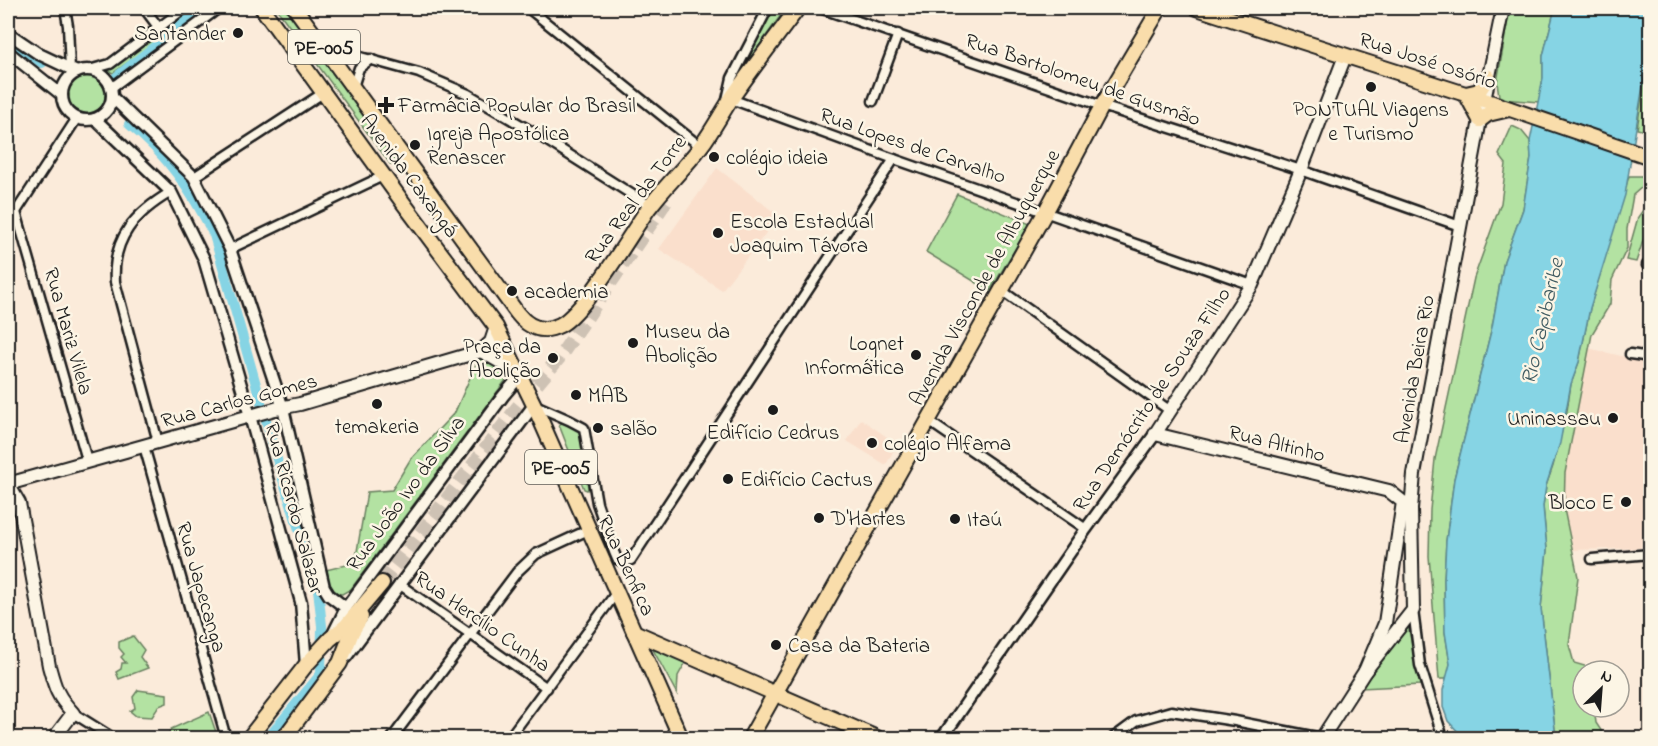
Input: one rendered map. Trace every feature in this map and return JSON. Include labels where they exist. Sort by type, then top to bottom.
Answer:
[{"type":"main road","name":"Avenida Caxangá","points":[[262,8],[383,176],[496,327],[519,374]]},
{"type":"main road","name":"Avenida Caxangá","points":[[295,8],[495,283]]},
{"type":"main road","name":"Rua Real da Torre","points":[[495,283],[524,322],[532,327],[549,329],[561,324],[590,292],[650,206],[701,147],[728,104],[798,8]]},
{"type":"main road","name":"Rua José Osório","points":[[1197,8],[1466,94],[1650,157]]},
{"type":"main road","name":"Avenida Beira Rio","points":[[1413,610],[1411,509],[1414,474],[1503,8]]},
{"type":"main road","name":"Avenida Visconde de Albuquerque","points":[[750,738],[1046,211],[1154,12]]},
{"type":"main road","name":"Rua Demócrito de Souza Filho","points":[[1155,434],[1252,285],[1301,170],[1345,56]]},
{"type":"main road","points":[[1488,77],[1479,91],[1466,94],[1480,120],[1488,114],[1513,110]]},
{"type":"main road","points":[[669,197],[701,147]]},
{"type":"main road","points":[[496,327],[490,342],[481,351],[519,374]]},
{"type":"main road","name":"Rua Carlos Gomes","points":[[8,484],[481,351]]},
{"type":"main road","name":"Rua Benfica","points":[[519,374],[634,632],[877,738]]},
{"type":"main road","name":"Rua Altinho","points":[[1155,434],[1389,491]]},
{"type":"main road","points":[[1389,491],[1403,486],[1414,474]]},
{"type":"main road","points":[[8,484],[19,503],[49,666],[59,697],[73,713],[54,738]]},
{"type":"main road","points":[[1365,671],[1385,623],[1404,507],[1403,502],[1389,491]]},
{"type":"main road","name":"Rua João Ivo da Silva","points":[[249,738],[318,652],[346,626],[379,587],[352,632],[340,663],[289,737]]},
{"type":"main road","points":[[1322,738],[1365,671],[1413,610]]},
{"type":"main road","name":"PE-005","points":[[634,632],[681,738]]},
{"type":"street","points":[[65,8],[73,71],[62,95],[66,109],[77,118],[95,119],[107,111],[112,92],[219,8]]},
{"type":"street","points":[[144,8],[159,28]]},
{"type":"street","points":[[8,33],[39,54],[73,71],[89,70],[110,64],[185,8]]},
{"type":"street","points":[[528,8],[701,147]]},
{"type":"street","name":"Rua Real da Torre","points":[[728,104],[732,78],[768,8]]},
{"type":"street","name":"Rua Bartolomeu de Gusmão","points":[[820,8],[1102,106],[1301,170],[1460,226]]},
{"type":"street","points":[[873,101],[898,34]]},
{"type":"street","points":[[323,46],[419,73],[468,93],[650,206]]},
{"type":"street","points":[[8,52],[62,95]]},
{"type":"street","points":[[353,87],[359,68],[371,59]]},
{"type":"street","points":[[89,70],[103,75],[112,92]]},
{"type":"street","name":"Rua Ricardo Salazar","points":[[112,92],[194,177],[230,249],[279,409],[324,587],[329,595],[346,608]]},
{"type":"street","points":[[194,177],[323,93]]},
{"type":"street","name":"Rua Lopes de Carvalho","points":[[728,104],[1046,211],[1252,285]]},
{"type":"street","points":[[8,224],[77,118]]},
{"type":"street","name":"Rua Ricardo Salazar","points":[[95,119],[171,192],[204,259],[255,415],[301,602],[318,652]]},
{"type":"street","points":[[534,405],[577,423],[586,432],[597,504],[617,559],[623,562],[634,558],[894,159]]},
{"type":"street","points":[[230,249],[383,176]]},
{"type":"street","points":[[158,442],[115,282],[114,270],[116,256],[134,220],[148,206],[171,192]]},
{"type":"street","name":"Rua Mariz Vilela","points":[[16,212],[87,460]]},
{"type":"street","points":[[1001,290],[1169,410]]},
{"type":"street","points":[[1630,354],[1650,357]]},
{"type":"street","name":"Rua João Ivo da Silva","points":[[318,652],[346,608],[519,374]]},
{"type":"street","name":"Rua João Ivo da Silva","points":[[340,663],[534,405]]},
{"type":"street","points":[[927,420],[1086,529]]},
{"type":"street","name":"Rua Demócrito de Souza Filho","points":[[942,738],[1086,529],[1155,434]]},
{"type":"street","name":"Rua Japecanga","points":[[144,446],[226,738]]},
{"type":"street","points":[[392,738],[517,572],[536,554],[588,530]]},
{"type":"street","points":[[1592,559],[1650,554]]},
{"type":"street","name":"Rua Hercílio Cunha","points":[[399,584],[547,688]]},
{"type":"street","points":[[509,738],[616,593]]},
{"type":"street","name":"Avenida Beira Rio","points":[[1413,610],[1420,665],[1443,738]]},
{"type":"street","points":[[1113,738],[1136,721],[1171,711],[1322,738]]},
{"type":"street","points":[[73,713],[113,738]]},
{"type":"shaded area","name":"Escola Estadual Joaquim Távora","points":[[717,168],[779,216],[722,290],[659,249]]},
{"type":"shaded area","name":"Uninassau","points":[[1588,348],[1650,363],[1650,485],[1641,548],[1573,550],[1564,509],[1565,473]]},
{"type":"shaded area","name":"colégio Alfama","points":[[861,419],[897,444],[886,465],[847,441]]},
{"type":"green space","points":[[190,8],[204,8],[113,73],[104,69],[110,67]]},
{"type":"green space","points":[[276,8],[286,8],[397,161],[391,165]]},
{"type":"green space","points":[[773,8],[786,8],[732,84],[769,16]]},
{"type":"green space","points":[[1510,8],[1555,8],[1543,56],[1543,78],[1539,102],[1502,99],[1499,96],[1497,82]]},
{"type":"green space","points":[[1650,42],[1650,132],[1637,129]]},
{"type":"green space","points":[[85,75],[99,81],[105,95],[99,109],[85,115],[71,109],[65,95],[71,81]]},
{"type":"green space","points":[[1512,126],[1521,130],[1530,141],[1531,158],[1523,209],[1504,261],[1492,327],[1454,479],[1446,541],[1444,580],[1445,632],[1450,664],[1447,679],[1439,679],[1429,556],[1430,510],[1435,459],[1474,278],[1501,203],[1506,164],[1499,155]]},
{"type":"green space","points":[[1629,176],[1650,176],[1650,180],[1633,195],[1627,229],[1627,248],[1612,280],[1610,304],[1592,334],[1565,473],[1564,509],[1578,577],[1569,645],[1573,659],[1571,659],[1571,719],[1596,719],[1606,738],[1556,738],[1541,608],[1547,550],[1543,506],[1590,308]]},
{"type":"green space","points":[[957,194],[1030,224],[990,291],[926,252]]},
{"type":"green space","points":[[1646,206],[1650,208],[1650,220],[1636,262],[1626,260],[1638,217]]},
{"type":"green space","points":[[480,355],[508,370],[506,380],[351,589],[342,594],[334,591],[330,586],[326,570],[355,563],[367,492],[392,490],[410,460],[455,412]]},
{"type":"green space","points":[[563,422],[578,428],[581,432],[587,490],[584,489],[559,425]]},
{"type":"green space","points":[[1408,625],[1420,685],[1362,688],[1379,660]]},
{"type":"green space","points":[[133,636],[144,650],[140,657],[148,668],[119,679],[116,672],[121,669],[122,663],[126,663],[121,657],[124,654],[119,648],[119,642]]},
{"type":"green space","points":[[650,644],[688,658],[678,676],[677,694]]},
{"type":"green space","points":[[138,690],[167,694],[167,703],[159,706],[152,717],[136,716],[130,711],[135,708],[133,697]]},
{"type":"green space","points":[[209,712],[218,738],[166,738],[171,729]]},
{"type":"water","name":"Rio Capibaribe","points":[[1555,8],[1650,8],[1650,42],[1625,195],[1590,308],[1579,362],[1571,384],[1560,443],[1546,486],[1543,506],[1547,550],[1541,608],[1556,738],[1464,738],[1448,721],[1443,707],[1443,690],[1450,664],[1445,632],[1446,541],[1454,479],[1492,327],[1504,261],[1523,209],[1531,158],[1530,141],[1543,78],[1543,56]]},
{"type":"waterway","points":[[115,78],[203,8]]},
{"type":"waterway","points":[[13,42],[42,63]]},
{"type":"waterway","points":[[129,124],[155,148],[178,175],[214,235],[280,470],[318,589],[322,626],[321,674],[268,738]]},
{"type":"tunnel","points":[[382,583],[517,408],[559,358],[669,197]]},
{"type":"place","name":"Santander","points":[[238,33]]},
{"type":"place","name":"PONTUAL Viagens e Turismo","points":[[1371,87]]},
{"type":"place","name":"Farmácia Popular do Brasil","points":[[386,105]]},
{"type":"place","name":"Igreja Apostólica Renascer","points":[[415,145]]},
{"type":"place","name":"colégio ideia","points":[[714,157]]},
{"type":"place","name":"Escola Estadual Joaquim Távora","points":[[718,233]]},
{"type":"place","name":"academia","points":[[512,291]]},
{"type":"place","name":"Museu da Abolição","points":[[633,343]]},
{"type":"place","name":"Lognet Informática","points":[[916,355]]},
{"type":"place","name":"Praça da Abolição","points":[[553,358]]},
{"type":"place","name":"MAB","points":[[576,395]]},
{"type":"place","name":"temakeria","points":[[377,404]]},
{"type":"place","name":"Edifício Cedrus","points":[[773,410]]},
{"type":"place","name":"Uninassau","points":[[1613,418]]},
{"type":"place","name":"salão","points":[[598,428]]},
{"type":"place","name":"colégio Alfama","points":[[872,443]]},
{"type":"place","name":"Edifício Cactus","points":[[728,479]]},
{"type":"place","name":"Bloco E","points":[[1626,502]]},
{"type":"place","name":"D'Hartes","points":[[819,518]]},
{"type":"place","name":"Itaú","points":[[955,519]]},
{"type":"place","name":"Casa da Bateria","points":[[776,645]]}]
